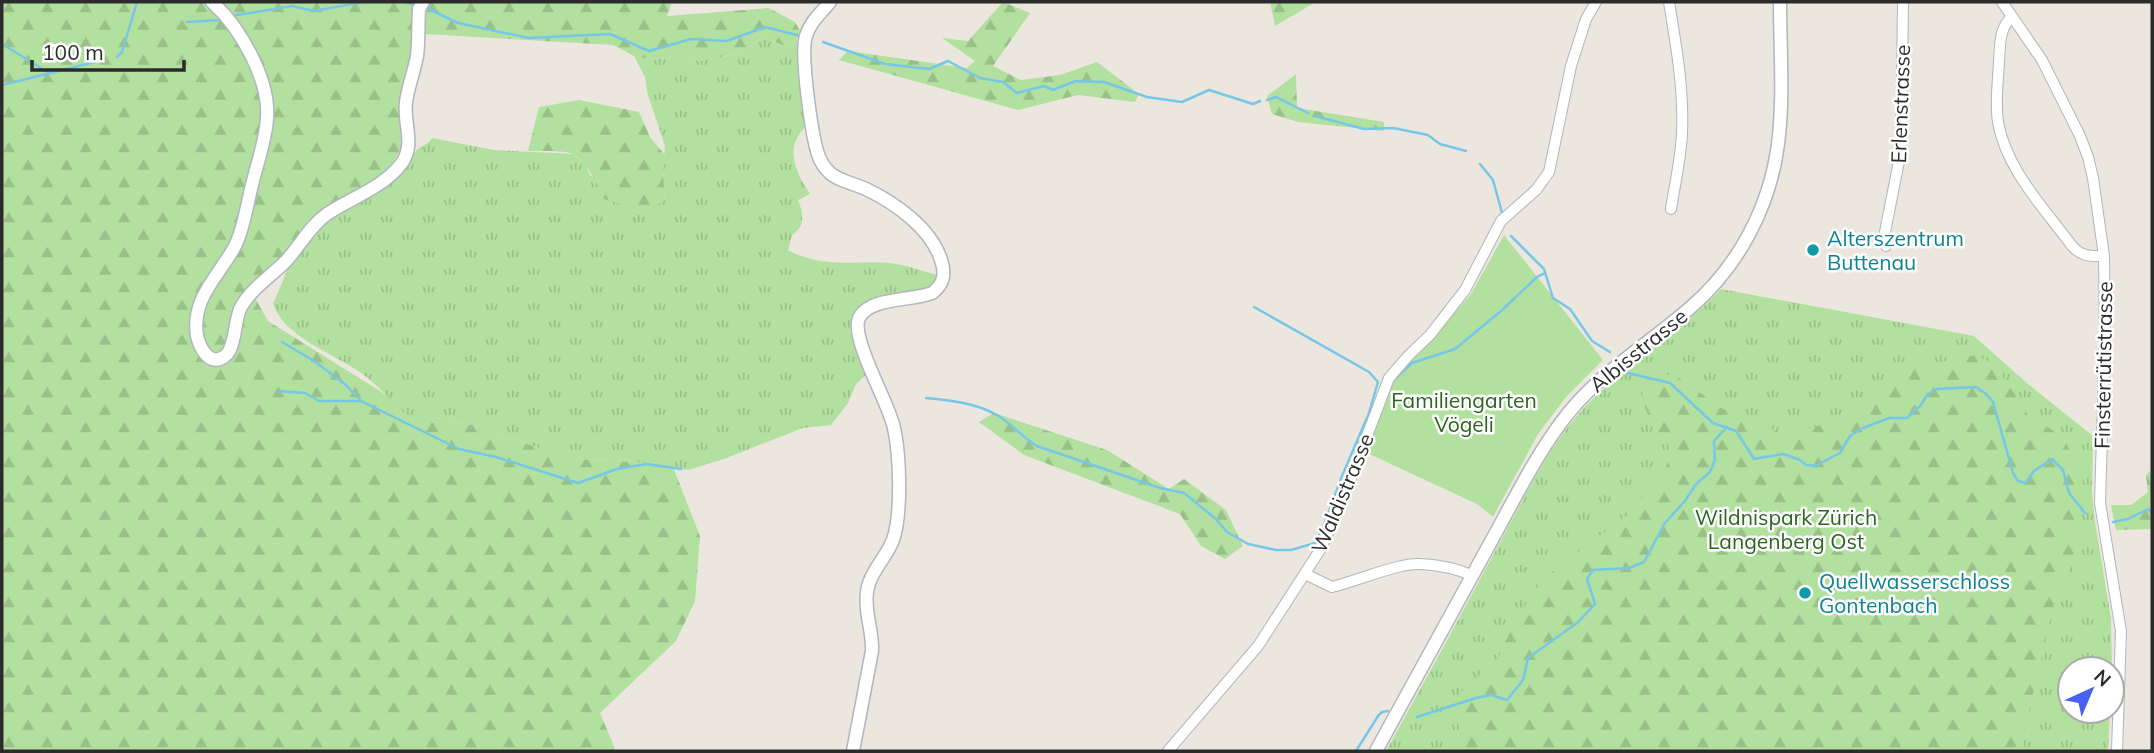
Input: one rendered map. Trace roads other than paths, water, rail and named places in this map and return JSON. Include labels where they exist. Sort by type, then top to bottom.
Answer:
[{"type":"street","points":[[212,2],[225,15],[245,47],[269,100],[265,133],[238,239],[209,284],[197,314],[201,349],[207,357],[215,359],[228,354],[239,310],[246,299],[289,257],[315,224],[381,182],[405,159],[409,141],[406,99],[417,57],[419,13],[423,2]]},
{"type":"street","points":[[830,2],[808,29],[803,52],[819,158],[833,176],[876,194],[912,219],[932,242],[944,271],[940,286],[932,293],[871,306],[862,313],[857,322],[859,339],[895,430],[898,501],[893,539],[867,590],[866,603],[873,643],[853,751]]},
{"type":"street","name":"Waldistrasse","points":[[1168,751],[1258,646],[1321,550],[1389,378],[1430,335],[1465,290],[1501,221],[1536,190],[1549,172],[1570,66],[1586,19],[1595,2]]},
{"type":"street","points":[[1669,2],[1678,57],[1682,128],[1671,208]]},
{"type":"street","name":"Albisstrasse","points":[[1377,751],[1542,451],[1574,406],[1617,364],[1700,299],[1725,272],[1746,240],[1765,198],[1778,143],[1780,2]]},
{"type":"street","name":"Erlenstrasse","points":[[1886,246],[1885,232],[1901,151],[1903,2]]},
{"type":"street","name":"Finsterrütistrasse","points":[[2005,3],[2042,60],[2066,105],[2088,157],[2104,256],[2105,336],[2100,503],[2122,631],[2118,751]]},
{"type":"street","points":[[2012,17],[2004,26],[1998,77],[1998,116],[2011,162],[2078,253],[2104,256]]},
{"type":"street","points":[[1305,574],[1332,587],[1403,565],[1417,564],[1451,569],[1472,576]]},
{"type":"waterway","points":[[117,57],[122,52],[137,2]]},
{"type":"waterway","points":[[231,16],[292,6],[314,11],[363,2]]},
{"type":"waterway","points":[[403,2],[414,4]]},
{"type":"waterway","points":[[429,9],[458,23],[529,38],[610,34],[649,51],[691,39],[727,41],[765,27],[797,35]]},
{"type":"waterway","points":[[187,22],[220,20]]},
{"type":"waterway","points":[[823,42],[885,64],[929,69],[948,61],[980,78],[1003,82],[1017,93],[1044,86],[1053,90],[1076,81],[1104,82],[1147,97],[1182,102],[1209,90],[1253,104],[1260,101]]},
{"type":"waterway","points":[[2,44],[49,73]]},
{"type":"waterway","points":[[2,85],[103,60]]},
{"type":"waterway","points":[[1267,100],[1276,97],[1308,113]]},
{"type":"waterway","points":[[1315,116],[1364,129],[1393,128],[1428,135],[1440,144],[1466,151]]},
{"type":"waterway","points":[[1480,164],[1493,180],[1502,213]]},
{"type":"waterway","points":[[1511,236],[1544,269],[1553,298],[1570,309],[1592,341],[1610,352]]},
{"type":"waterway","points":[[1397,377],[1412,363],[1455,349],[1537,277],[1545,273]]},
{"type":"waterway","points":[[926,398],[962,403],[989,411],[1037,446],[1160,488],[1184,493],[1216,519],[1227,532],[1248,544],[1291,550],[1315,543],[1322,530],[1369,413],[1378,382],[1369,372],[1254,307]]},
{"type":"waterway","points":[[282,342],[314,361],[346,385],[361,401],[459,449],[496,457],[578,483],[617,469],[647,464],[681,469]]},
{"type":"waterway","points":[[1628,373],[1670,383],[1713,423],[1736,431],[1754,459],[1783,454],[1806,465],[1815,466],[1840,453],[1850,436],[1863,428],[1889,418],[1907,418],[1927,395],[1937,389],[1976,387],[1993,402],[2013,473],[2018,481],[2026,483],[2034,471],[2052,459],[2063,470],[2069,493],[2085,513]]},
{"type":"waterway","points":[[277,391],[305,393],[319,401],[361,401]]},
{"type":"waterway","points":[[1417,717],[1491,695],[1507,700],[1523,680],[1528,658],[1577,623],[1595,604],[1587,579],[1593,570],[1629,568],[1644,562],[1665,523],[1696,484],[1710,472],[1715,460],[1714,441],[1727,427]]},
{"type":"waterway","points":[[2113,522],[2128,519],[2148,509],[2152,513]]},
{"type":"waterway","points":[[1356,751],[1378,716],[1388,711]]},
{"type":"place","name":"Alterszentrum Buttenau","points":[[1813,250]]},
{"type":"place","name":"Quellwasserschloss Gontenbach","points":[[1805,593]]},
{"type":"park label","name":"Familiengarten Vögeli","points":[[1464,412]]},
{"type":"park label","name":"Wildnispark Zürich Langenberg Ost","points":[[1786,529]]}]
